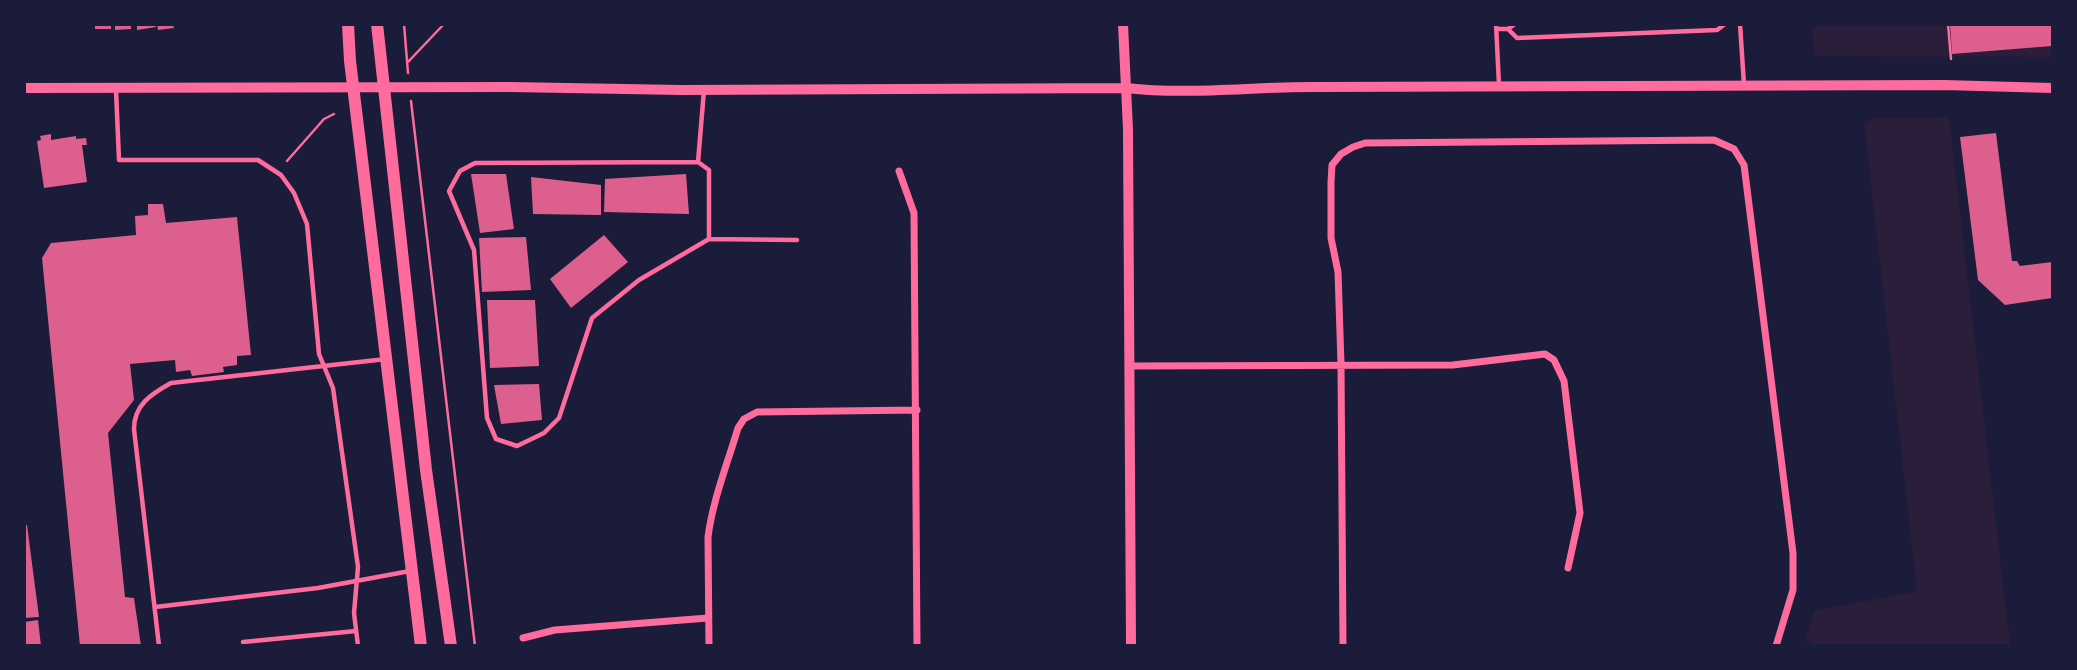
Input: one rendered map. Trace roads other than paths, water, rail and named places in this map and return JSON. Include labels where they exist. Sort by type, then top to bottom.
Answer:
[{"type":"main road","points":[[348,24],[421,646]]},
{"type":"main road","points":[[377,24],[426,470],[451,646]]},
{"type":"street","points":[[1123,24],[1126,88],[1131,646]]},
{"type":"street","points":[[24,88],[1126,88],[1218,91],[1300,87],[1944,85],[2053,88]]},
{"type":"street","points":[[1343,646],[1342,364],[1338,272],[1331,238],[1332,166],[1342,154],[1365,143],[1714,140],[1734,149],[1744,164],[1793,553],[1793,590],[1776,646]]},
{"type":"street","points":[[899,171],[914,213],[917,646]]},
{"type":"street","points":[[1129,366],[1453,365],[1545,354],[1554,360],[1564,382],[1580,513],[1568,568]]},
{"type":"street","points":[[709,646],[708,537],[713,503],[738,428],[744,419],[757,412],[917,410]]},
{"type":"street","points":[[523,638],[555,630],[708,618]]},
{"type":"lane","points":[[1508,29],[1515,24]]},
{"type":"lane","points":[[1499,86],[1496,27],[1508,29],[1517,38],[1717,30],[1725,24]]},
{"type":"lane","points":[[1740,24],[1744,85]]},
{"type":"lane","points":[[116,88],[119,160],[258,160],[281,175],[290,185],[307,224],[319,354],[332,388],[357,564],[354,613],[358,646]]},
{"type":"lane","points":[[698,162],[705,90]]},
{"type":"lane","points":[[709,239],[709,170],[698,162],[475,163],[460,171],[449,191],[474,250],[486,418],[496,439],[517,446],[544,433],[559,418],[592,318],[639,280],[709,239],[797,240]]},
{"type":"lane","points":[[159,646],[134,416],[149,395],[171,383],[387,359]]},
{"type":"lane","points":[[155,607],[355,582],[412,571]]},
{"type":"lane","points":[[243,642],[356,631]]}]
